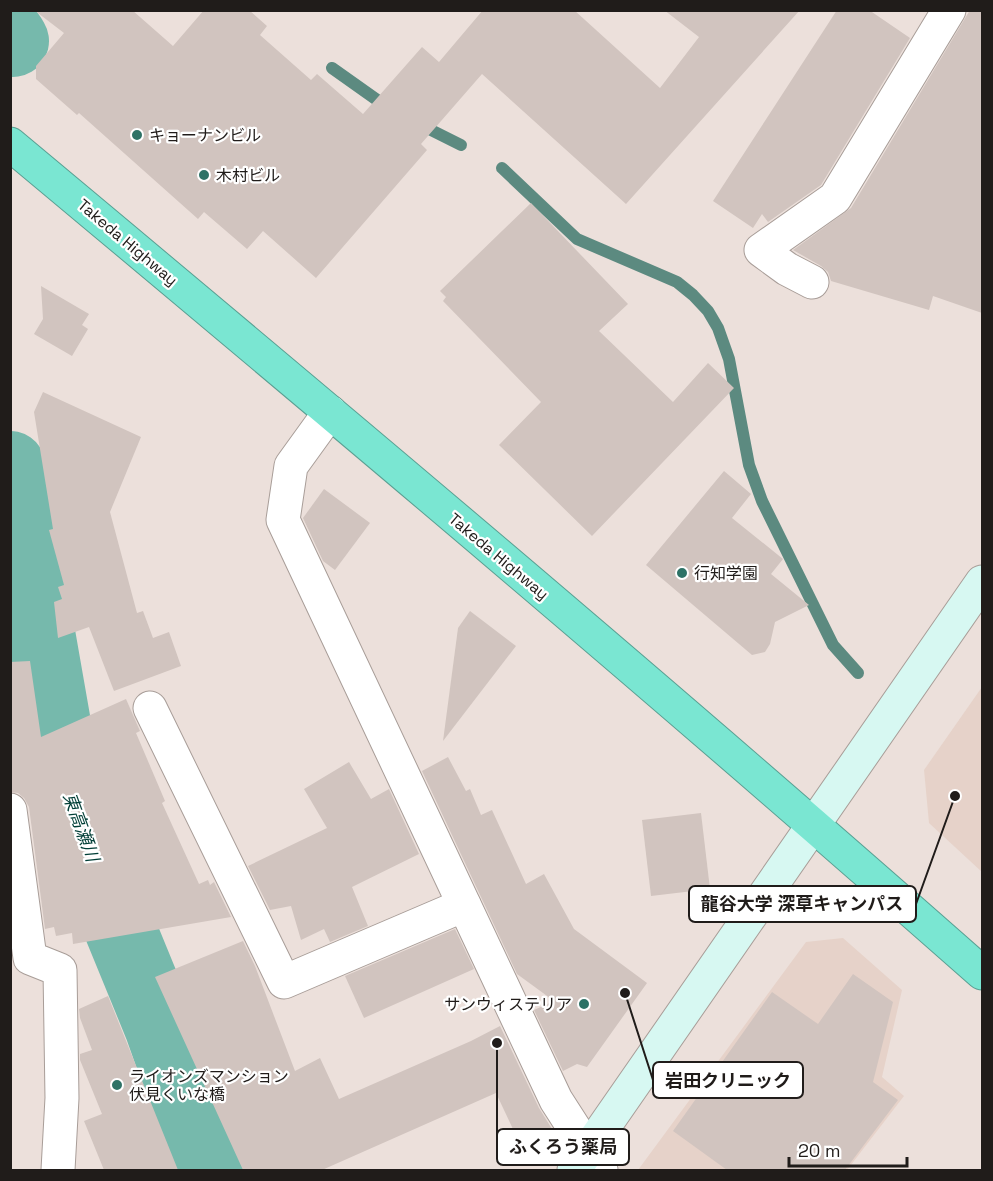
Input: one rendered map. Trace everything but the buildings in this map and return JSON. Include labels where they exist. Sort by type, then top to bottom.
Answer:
[{"type":"highway","name":"Takeda Highway","points":[[10,144],[330,412],[813,824],[982,973]]},
{"type":"main road","points":[[588,1163],[813,824],[982,582]]},
{"type":"street","points":[[812,282],[787,269],[762,250],[835,198],[949,10]]},
{"type":"street","points":[[330,412],[291,466],[283,520],[556,1100],[588,1163]]},
{"type":"street","points":[[150,708],[284,982],[464,905]]},
{"type":"street","points":[[10,810],[30,958],[60,970],[58,983],[62,1098],[58,1170]]},
{"type":"shaded area","points":[[982,687],[982,872],[929,823],[924,770]]},
{"type":"shaded area","points":[[843,938],[902,990],[882,1077],[904,1096],[847,1170],[638,1170],[806,942]]},
{"type":"waterway","name":"東高瀬川","points":[[10,36],[13,41]]},
{"type":"waterway","points":[[332,68],[387,107]]},
{"type":"waterway","points":[[419,124],[461,145]]},
{"type":"waterway","points":[[502,168],[577,239],[677,282],[708,311],[718,328],[729,359],[749,465],[762,501],[833,645],[858,673]]},
{"type":"waterway","name":"東高瀬川","points":[[10,467],[69,804],[160,1026],[211,1170]]},
{"type":"place","name":"キョーナンビル","points":[[137,135]]},
{"type":"place","name":"木村ビル","points":[[204,175]]},
{"type":"place","name":"行知学園","points":[[682,573]]},
{"type":"place","name":"龍谷大学 深草キャンパス","points":[[955,796]]},
{"type":"place","name":"岩田クリニック","points":[[625,993]]},
{"type":"place","name":"サンウィステリア","points":[[584,1004]]},
{"type":"place","name":"ふくろう薬局","points":[[497,1043]]},
{"type":"place","name":"ライオンズマンション 伏見くいな橋","points":[[117,1085]]}]
